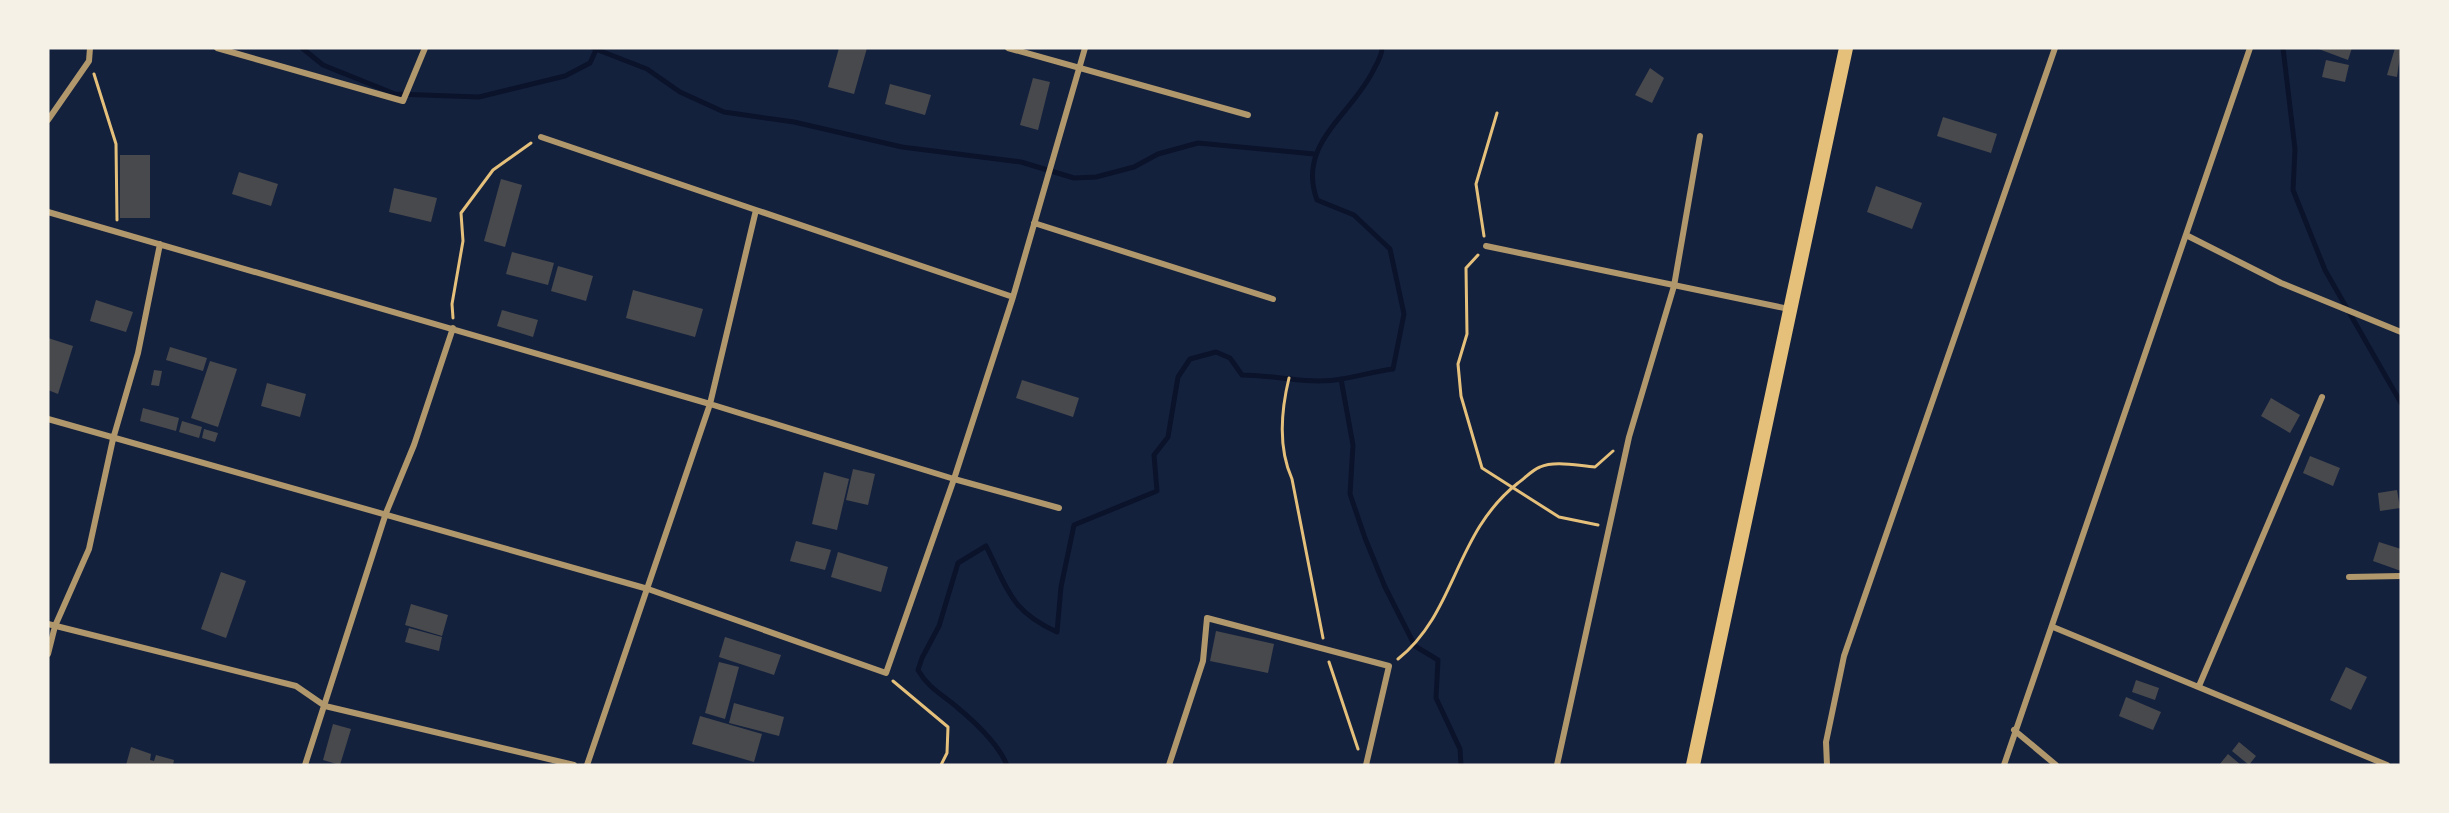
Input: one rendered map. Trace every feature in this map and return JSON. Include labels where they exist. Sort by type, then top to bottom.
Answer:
[{"type":"highway","points":[[1693,765],[1846,48]]},
{"type":"street","points":[[48,120],[89,61],[90,48]]},
{"type":"street","points":[[217,48],[403,101],[425,48]]},
{"type":"street","points":[[1008,48],[1078,70],[1248,115]]},
{"type":"street","points":[[48,419],[648,589],[886,673],[954,479],[1013,297],[1085,48]]},
{"type":"street","points":[[1827,765],[1826,742],[1844,656],[2055,48]]},
{"type":"street","points":[[2004,765],[2014,730],[2053,627],[2250,48]]},
{"type":"street","points":[[1557,765],[1629,437],[1674,286],[1700,136]]},
{"type":"street","points":[[542,137],[1013,297]]},
{"type":"street","points":[[587,765],[710,405],[756,210]]},
{"type":"street","points":[[48,212],[453,328],[954,479],[1059,508]]},
{"type":"street","points":[[1034,224],[1273,299]]},
{"type":"street","points":[[2186,235],[2281,283],[2401,332]]},
{"type":"street","points":[[48,654],[52,625],[89,549],[113,439],[138,353],[160,244]]},
{"type":"street","points":[[1486,246],[1789,309]]},
{"type":"street","points":[[305,765],[386,513],[414,445],[453,328]]},
{"type":"street","points":[[2199,687],[2322,397]]},
{"type":"street","points":[[2349,577],[2401,576]]},
{"type":"street","points":[[1169,765],[1203,661],[1207,618],[1389,666],[1366,765]]},
{"type":"street","points":[[52,625],[296,686],[325,706],[574,765]]},
{"type":"street","points":[[2053,627],[2387,765]]},
{"type":"street","points":[[2014,730],[2056,765]]},
{"type":"path","points":[[89,61],[116,144],[116,231]]},
{"type":"path","points":[[1497,113],[1476,184],[1486,246],[1466,268],[1467,334],[1458,364],[1461,396],[1482,468],[1560,517],[1581,520],[1609,529]]},
{"type":"path","points":[[453,328],[452,304],[463,241],[461,213],[493,170],[516,151],[542,137]]},
{"type":"path","points":[[1288,378],[1281,411],[1286,466],[1292,480],[1325,649],[1360,755]]},
{"type":"path","points":[[1389,666],[1415,646],[1431,623],[1477,528],[1489,510],[1540,466],[1595,467],[1629,437]]},
{"type":"path","points":[[886,673],[904,692],[928,708],[948,727],[947,753],[941,765]]},
{"type":"building","points":[[839,48],[867,48],[854,94],[828,87]]},
{"type":"building","points":[[2316,48],[2352,48],[2348,60]]},
{"type":"building","points":[[2395,48],[2401,48],[2397,77],[2387,75]]},
{"type":"building","points":[[2326,60],[2349,65],[2345,82],[2322,77]]},
{"type":"building","points":[[1650,68],[1664,78],[1652,103],[1635,95]]},
{"type":"building","points":[[1033,78],[1050,82],[1038,130],[1020,125]]},
{"type":"building","points":[[890,84],[931,95],[925,115],[885,104]]},
{"type":"building","points":[[1943,117],[1997,134],[1991,153],[1937,136]]},
{"type":"building","points":[[120,155],[150,155],[150,218],[120,218]]},
{"type":"building","points":[[239,172],[278,184],[271,206],[232,194]]},
{"type":"building","points":[[501,179],[522,185],[505,247],[484,241]]},
{"type":"building","points":[[1876,186],[1922,203],[1912,229],[1867,212]]},
{"type":"building","points":[[394,188],[437,198],[431,222],[389,212]]},
{"type":"building","points":[[512,252],[554,263],[548,285],[506,274]]},
{"type":"building","points":[[558,266],[593,276],[586,301],[551,291]]},
{"type":"building","points":[[633,290],[703,309],[695,337],[626,318]]},
{"type":"building","points":[[96,300],[133,312],[126,332],[90,321]]},
{"type":"building","points":[[502,310],[538,320],[533,337],[497,326]]},
{"type":"building","points":[[48,338],[73,346],[58,394],[48,390]]},
{"type":"building","points":[[170,347],[207,358],[203,371],[166,360]]},
{"type":"building","points":[[210,361],[237,369],[218,427],[191,418]]},
{"type":"building","points":[[154,370],[162,371],[159,386],[151,385]]},
{"type":"building","points":[[1022,380],[1079,398],[1073,417],[1016,398]]},
{"type":"building","points":[[267,383],[306,394],[300,417],[261,406]]},
{"type":"building","points":[[2271,398],[2300,415],[2290,433],[2261,416]]},
{"type":"building","points":[[143,408],[179,418],[176,431],[140,421]]},
{"type":"building","points":[[182,421],[202,427],[199,438],[179,432]]},
{"type":"building","points":[[204,429],[218,433],[215,442],[202,438]]},
{"type":"building","points":[[2310,456],[2340,468],[2333,486],[2303,473]]},
{"type":"building","points":[[853,469],[875,474],[868,505],[846,500]]},
{"type":"building","points":[[824,472],[849,479],[837,530],[812,524]]},
{"type":"building","points":[[2397,490],[2400,508],[2380,511],[2378,493]]},
{"type":"building","points":[[796,541],[831,550],[825,570],[790,561]]},
{"type":"building","points":[[2379,542],[2401,549],[2401,571],[2373,561]]},
{"type":"building","points":[[838,552],[888,567],[881,592],[831,577]]},
{"type":"building","points":[[221,572],[246,581],[226,638],[201,629]]},
{"type":"building","points":[[411,604],[448,615],[442,636],[405,625]]},
{"type":"building","points":[[409,628],[442,637],[439,651],[405,642]]},
{"type":"building","points":[[1216,631],[1274,644],[1268,673],[1210,661]]},
{"type":"building","points":[[725,637],[781,655],[774,675],[719,657]]},
{"type":"building","points":[[719,662],[739,667],[725,719],[705,713]]},
{"type":"building","points":[[2346,667],[2367,677],[2351,710],[2330,700]]},
{"type":"building","points":[[2136,680],[2159,688],[2155,700],[2132,692]]},
{"type":"building","points":[[2126,697],[2161,712],[2153,730],[2119,716]]},
{"type":"building","points":[[734,703],[784,717],[779,736],[729,723]]},
{"type":"building","points":[[700,716],[762,734],[754,762],[692,744]]},
{"type":"building","points":[[333,724],[351,729],[340,765],[323,760]]},
{"type":"building","points":[[2239,742],[2256,756],[2249,765],[2232,751]]},
{"type":"building","points":[[131,747],[151,754],[150,760],[154,761],[156,755],[174,760],[173,765],[126,765]]},
{"type":"building","points":[[2228,754],[2241,765],[2219,765]]},
{"type":"waterway","points":[[302,48],[323,65],[395,94],[479,97],[565,76],[590,63],[596,50]]},
{"type":"waterway","points":[[593,48],[647,69],[680,92],[724,112],[794,122],[902,147],[1021,162],[1074,178],[1096,177],[1134,167],[1158,154],[1198,143],[1314,154]]},
{"type":"waterway","points":[[1007,765],[986,734],[931,687],[918,670],[939,626],[958,563],[986,546],[1006,587],[1020,607],[1029,616],[1057,632],[1061,587],[1074,525],[1157,491],[1154,455],[1168,437],[1178,377],[1190,359],[1216,352],[1230,358],[1242,375],[1305,380],[1330,381],[1393,369],[1404,314],[1390,249],[1354,215],[1317,200],[1313,180],[1314,162],[1320,145],[1365,85],[1382,48]]},
{"type":"waterway","points":[[2283,48],[2295,149],[2293,190],[2325,270],[2401,403]]},
{"type":"waterway","points":[[1341,379],[1353,445],[1350,494],[1385,587],[1415,646],[1438,660],[1436,698],[1460,749],[1461,765]]}]
